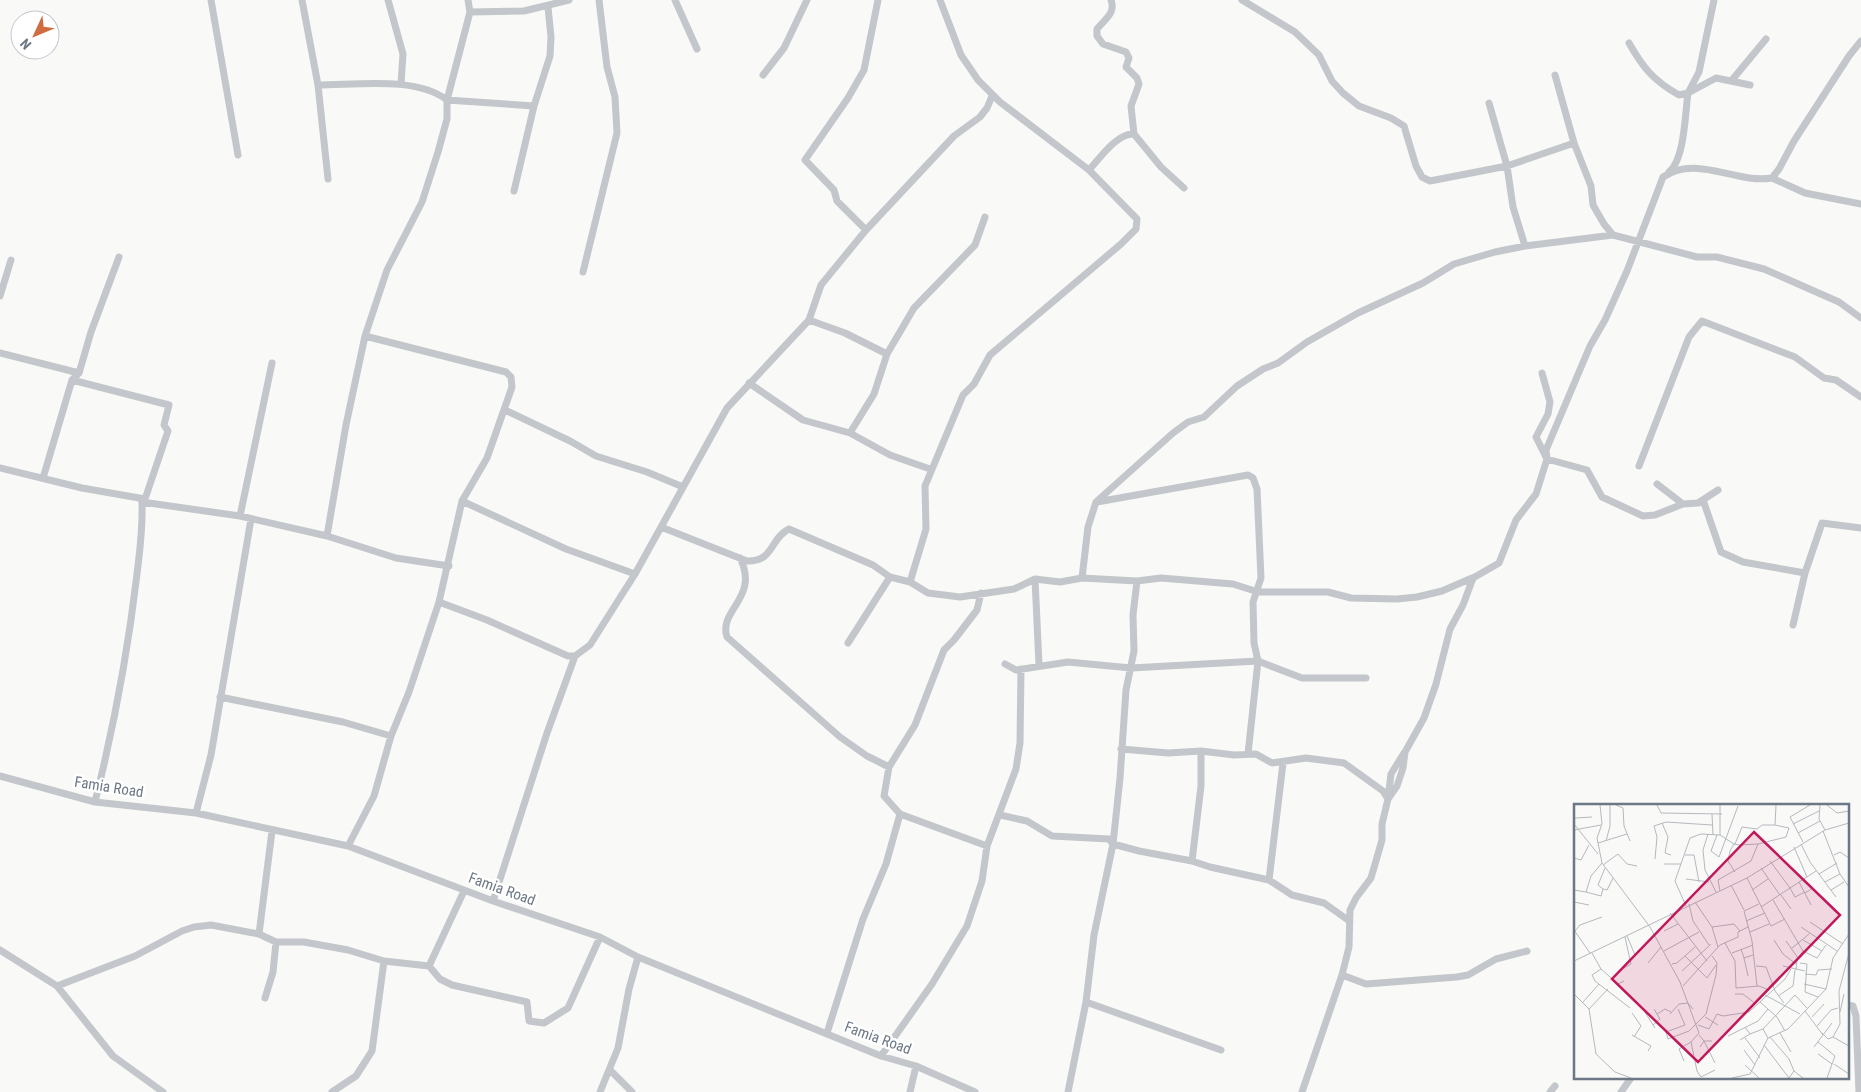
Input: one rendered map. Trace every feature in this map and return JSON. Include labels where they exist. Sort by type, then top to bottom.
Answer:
[{"type":"street","points":[[211,0],[238,155]]},
{"type":"street","points":[[302,0],[318,85],[328,179]]},
{"type":"street","points":[[388,0],[402,54],[401,84]]},
{"type":"street","points":[[327,536],[346,425],[365,336],[387,270],[422,202],[447,118],[447,100],[470,12],[468,0]]},
{"type":"street","points":[[470,12],[524,11],[548,7],[569,0]]},
{"type":"street","points":[[583,272],[617,133],[615,97],[607,67],[599,0]]},
{"type":"street","points":[[675,0],[696,49]]},
{"type":"street","points":[[763,75],[784,48],[807,0]]},
{"type":"street","points":[[866,230],[837,201],[834,190],[805,160],[848,98],[864,70],[878,0]]},
{"type":"street","points":[[910,582],[926,529],[925,486],[930,469],[963,395],[974,384],[990,356],[1019,329],[1062,296],[1136,229],[1137,219],[1089,170],[992,96],[961,55],[940,0]]},
{"type":"street","points":[[1111,0],[1112,13],[1097,29],[1097,36],[1103,44],[1126,52],[1129,58],[1126,67],[1137,78],[1139,84],[1131,106],[1134,134],[1161,167],[1184,188]]},
{"type":"street","points":[[1242,0],[1295,32],[1319,55],[1332,81],[1359,106],[1391,118],[1404,126],[1410,151],[1422,178],[1430,181],[1507,166],[1574,143]]},
{"type":"street","points":[[661,527],[740,558],[755,561],[762,558],[783,532],[789,529],[873,565],[890,577],[910,582],[928,593],[960,597],[1014,589],[1035,579],[1060,582],[1082,578],[1137,581],[1161,578],[1233,584],[1258,592],[1328,592],[1351,598],[1397,599],[1442,591],[1473,578],[1495,566],[1501,558],[1516,520],[1540,487],[1547,459],[1546,450],[1590,346],[1605,320],[1663,177],[1674,168],[1681,146],[1688,93],[1700,72],[1714,0]]},
{"type":"street","points":[[514,191],[534,106],[550,56],[552,37],[548,7]]},
{"type":"street","points":[[1732,80],[1766,39]]},
{"type":"street","points":[[1772,178],[1849,56],[1861,41]]},
{"type":"street","points":[[1629,43],[1638,59],[1656,82],[1679,95],[1688,93],[1716,78],[1750,85]]},
{"type":"street","points":[[1555,75],[1574,143],[1591,186],[1593,205],[1613,235]]},
{"type":"street","points":[[318,85],[401,84],[438,92],[447,100],[534,106]]},
{"type":"street","points":[[493,902],[547,733],[575,656],[590,645],[635,574],[726,408],[779,355],[810,320],[821,286],[866,230],[954,136],[980,117],[987,108],[992,96]]},
{"type":"street","points":[[1489,103],[1507,166],[1513,207],[1525,246]]},
{"type":"street","points":[[1089,170],[1119,139],[1126,134],[1134,134]]},
{"type":"street","points":[[1663,177],[1671,171],[1684,168],[1704,168],[1748,178],[1772,178],[1805,193],[1861,204]]},
{"type":"street","points":[[850,433],[874,394],[887,354],[914,308],[975,245],[985,217]]},
{"type":"street","points":[[1082,578],[1088,527],[1096,502],[1173,433],[1188,422],[1204,417],[1237,386],[1263,369],[1278,363],[1307,342],[1358,313],[1416,287],[1454,264],[1495,252],[1525,246],[1613,235],[1697,257],[1717,257],[1764,269],[1839,302],[1861,318]]},
{"type":"street","points":[[43,478],[72,380],[79,373],[91,332],[119,257]]},
{"type":"street","points":[[0,296],[11,260]]},
{"type":"street","points":[[810,320],[844,333],[887,354]]},
{"type":"street","points":[[1639,466],[1689,337],[1702,321],[1767,344],[1795,357],[1824,378],[1836,380],[1861,397]]},
{"type":"street","points":[[348,846],[374,796],[391,736],[409,692],[439,602],[462,500],[487,458],[512,387],[511,377],[506,372],[365,336]]},
{"type":"street","points":[[0,353],[79,373]]},
{"type":"street","points":[[240,516],[272,363]]},
{"type":"street","points":[[1542,373],[1550,402],[1548,414],[1536,437],[1547,459],[1587,470],[1602,497],[1643,516],[1655,515],[1683,504],[1704,500],[1718,490]]},
{"type":"street","points":[[72,380],[169,405],[164,426],[168,431],[144,500],[143,534],[132,625],[111,736],[95,802]]},
{"type":"street","points":[[749,383],[804,420],[850,433],[890,455],[930,469]]},
{"type":"street","points":[[505,410],[570,441],[596,456],[647,472],[683,487]]},
{"type":"street","points":[[0,468],[82,488],[240,516],[327,536],[396,558],[448,566]]},
{"type":"street","points":[[1096,502],[1248,475],[1253,478],[1257,489],[1261,578],[1258,592],[1253,602],[1254,643],[1258,661],[1248,754]]},
{"type":"street","points":[[1656,484],[1683,504]]},
{"type":"street","points":[[462,500],[566,549],[635,574]]},
{"type":"street","points":[[1704,500],[1721,552],[1743,562],[1805,573]]},
{"type":"street","points":[[196,813],[211,755],[252,519]]},
{"type":"street","points":[[1793,625],[1805,573],[1822,523],[1861,528]]},
{"type":"street","points":[[740,558],[745,568],[746,582],[742,595],[725,623],[724,629],[727,637],[840,737],[867,756],[889,767]]},
{"type":"street","points":[[848,643],[890,577]]},
{"type":"street","points":[[1302,1092],[1342,976],[1349,947],[1348,920],[1356,898],[1372,878],[1382,840],[1382,824],[1391,774],[1420,728],[1436,684],[1450,629],[1463,605],[1473,578]]},
{"type":"street","points":[[1035,579],[1039,665]]},
{"type":"street","points":[[1068,1092],[1086,1002],[1094,935],[1113,844],[1137,581]]},
{"type":"street","points":[[981,593],[977,610],[944,650],[915,725],[889,767],[884,796],[900,814],[987,846]]},
{"type":"street","points":[[439,602],[487,620],[568,656],[575,656]]},
{"type":"street","points":[[1005,664],[1016,670],[1021,670],[1039,665],[1068,662],[1130,668],[1258,661],[1302,678],[1366,678]]},
{"type":"street","points":[[881,1056],[932,984],[967,926],[982,881],[987,846],[1016,769],[1020,743],[1021,670]]},
{"type":"street","points":[[220,697],[343,722],[391,736]]},
{"type":"street","points":[[1121,748],[1168,753],[1202,751],[1234,755],[1256,754],[1272,763],[1306,758],[1344,763],[1383,790],[1388,799]]},
{"type":"street","points":[[1192,861],[1201,786],[1202,751]]},
{"type":"street","points":[[1269,880],[1283,762]]},
{"type":"street","name":"Famia Road","points":[[0,776],[95,802],[196,813],[348,846],[493,902],[600,937],[638,957],[881,1056],[916,1066],[975,1092]]},
{"type":"street","points":[[827,1033],[863,919],[886,864],[900,814]]},
{"type":"street","points":[[1000,815],[1027,821],[1052,836],[1109,839],[1113,844],[1139,851],[1192,861],[1269,880],[1292,895],[1324,903],[1348,920]]},
{"type":"street","points":[[259,934],[272,831]]},
{"type":"street","points":[[429,966],[464,891]]},
{"type":"street","points":[[57,986],[135,956],[194,927],[211,925],[259,934],[276,942],[304,942],[348,950],[384,961],[429,966],[440,979],[452,985],[527,1002],[529,1021],[544,1023],[568,1008],[600,937]]},
{"type":"street","points":[[265,998],[273,972],[276,942]]},
{"type":"street","points":[[0,950],[57,986],[113,1056],[163,1092]]},
{"type":"street","points":[[1342,976],[1366,984],[1457,977],[1468,974],[1496,959],[1527,951]]},
{"type":"street","points":[[600,1092],[618,1048],[629,989],[638,957]]},
{"type":"street","points":[[332,1092],[356,1076],[372,1051],[384,961]]},
{"type":"street","points":[[1086,1002],[1222,1050]]},
{"type":"street","points":[[1848,1005],[1853,1006],[1856,1016],[1859,1092]]},
{"type":"street","points":[[910,1092],[916,1066]]},
{"type":"street","points":[[610,1070],[632,1092]]},
{"type":"street","points":[[1621,1092],[1630,1080]]}]
